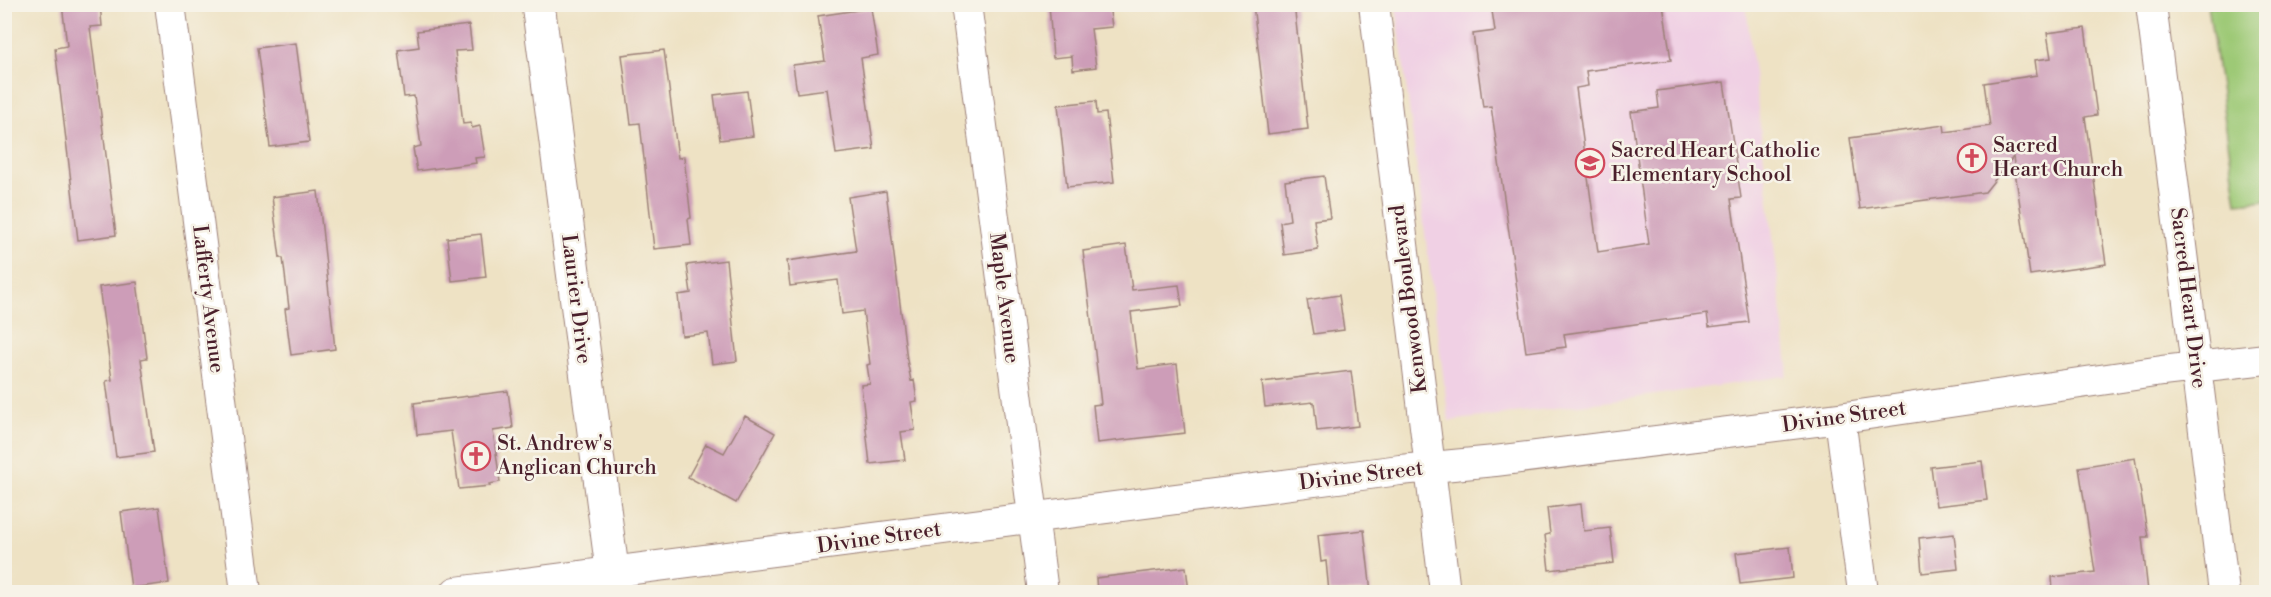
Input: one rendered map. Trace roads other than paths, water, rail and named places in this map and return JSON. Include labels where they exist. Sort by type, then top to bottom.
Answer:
[{"type":"street","name":"Lafferty Avenue","points":[[170,4],[246,592]]},
{"type":"street","name":"Laurier Drive","points":[[538,4],[613,583]]},
{"type":"street","name":"Maple Avenue","points":[[966,4],[1042,592]]},
{"type":"street","name":"Kenwood Boulevard","points":[[1374,4],[1445,592]]},
{"type":"street","name":"Sacred Heart Drive","points":[[2151,4],[2224,592]]},
{"type":"street","name":"Divine Street","points":[[456,592],[613,583],[1033,518],[1840,418],[2266,359]]},
{"type":"street","points":[[1840,418],[1863,592]]},
{"type":"place","name":"Sacred Heart Church","points":[[1972,158]]},
{"type":"place","name":"Sacred Heart Catholic Elementary School","points":[[1590,163]]},
{"type":"place","name":"St. Andrew's Anglican Church","points":[[476,456]]}]
